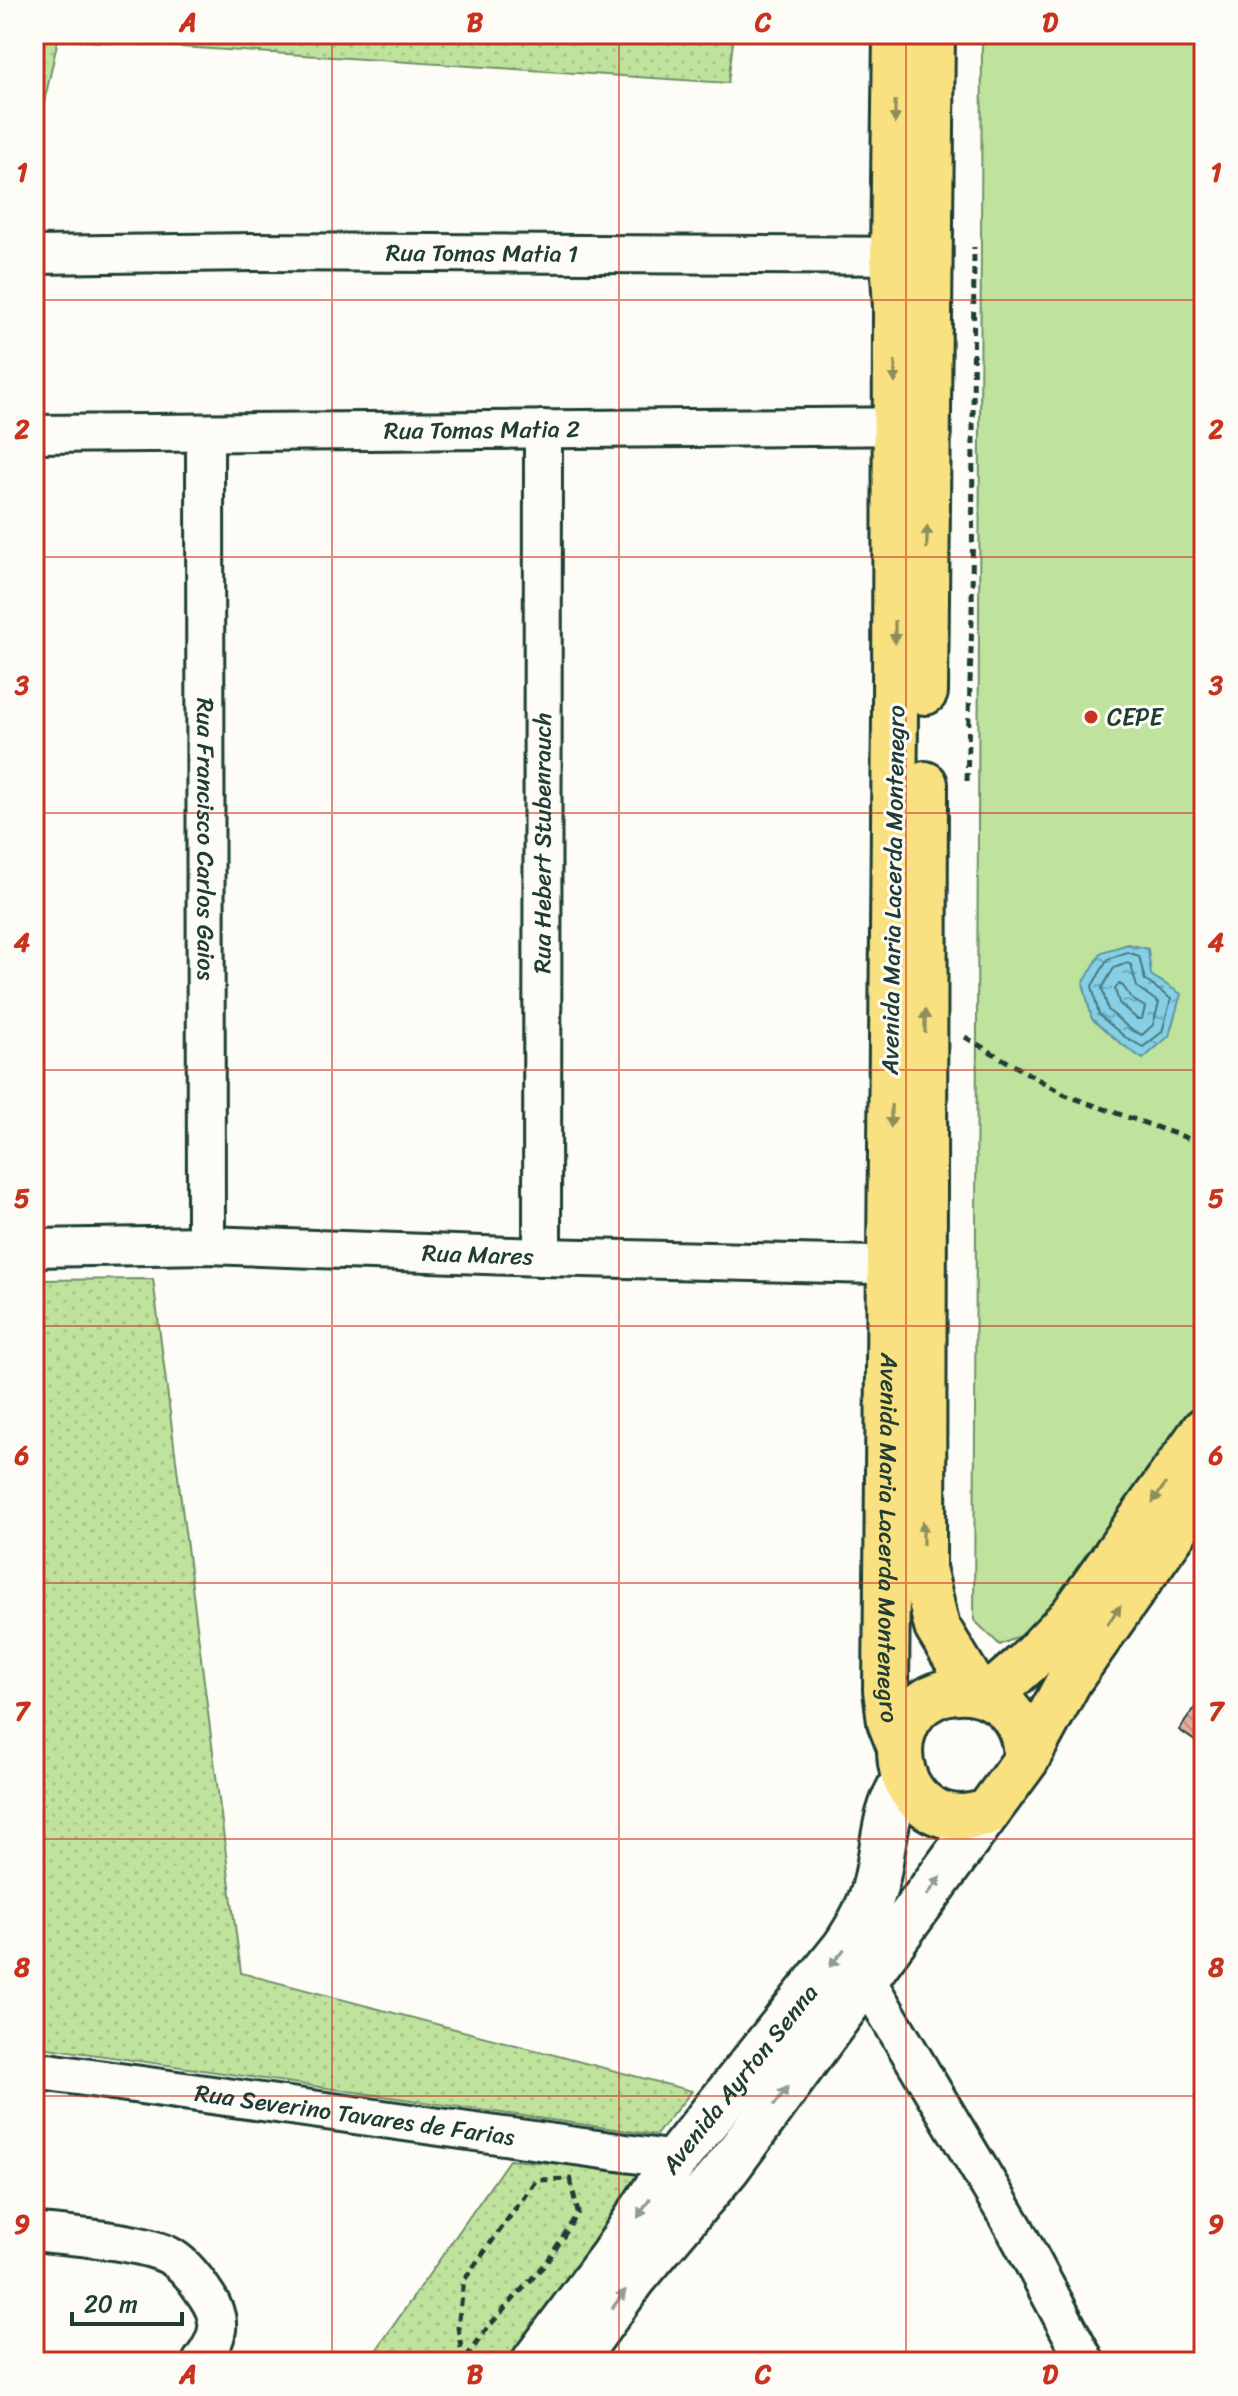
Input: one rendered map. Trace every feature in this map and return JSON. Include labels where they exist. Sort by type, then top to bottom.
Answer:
[{"type":"main road","name":"Avenida Maria Lacerda Montenegro","points":[[896,34],[911,256],[912,426],[924,793],[886,1690],[890,1722],[902,1762]]},
{"type":"main road","name":"Avenida Maria Lacerda Montenegro","points":[[911,256],[932,34]]},
{"type":"main road","name":"Avenida Maria Lacerda Montenegro","points":[[905,1266],[923,1568],[937,1627],[982,1694]]},
{"type":"main road","points":[[982,1694],[1027,1663],[1073,1615],[1204,1430]]},
{"type":"main road","points":[[1026,1760],[1025,1742],[1016,1720],[1008,1710],[982,1694],[955,1690],[935,1696],[918,1708],[906,1724],[902,1762],[923,1803],[935,1810],[963,1817],[987,1813],[1026,1760],[1070,1679],[1204,1489]]},
{"type":"main road","points":[[932,1610],[956,1639],[975,1653],[998,1663],[1027,1663]]},
{"type":"street","name":"Rua Tomas Matia 1","points":[[34,255],[270,252],[911,256]]},
{"type":"street","name":"Rua Tomas Matia 2","points":[[34,434],[912,426]]},
{"type":"street","name":"Rua Hebert Stubenrauch","points":[[542,1257],[543,429]]},
{"type":"street","name":"Rua Francisco Carlos Gaios","points":[[205,433],[206,1245]]},
{"type":"street","name":"Rua Mares","points":[[34,1248],[206,1245],[905,1266]]},
{"type":"street","name":"Avenida Ayrton Senna","points":[[534,2362],[613,2255],[675,2160],[858,1929],[874,1890],[890,1805],[902,1762]]},
{"type":"street","name":"Avenida Ayrton Senna","points":[[573,2362],[634,2278],[728,2167],[987,1813]]},
{"type":"street","points":[[866,1979],[1015,2229],[1086,2362]]},
{"type":"street","name":"Rua Severino Tavares de Farias","points":[[34,2070],[675,2160]]},
{"type":"street","points":[[34,2232],[144,2247],[171,2256],[200,2287],[218,2319],[215,2340],[201,2362]]},
{"type":"path","points":[[967,792],[972,605],[974,237]]},
{"type":"path","points":[[962,1035],[1065,1095],[1204,1144]]},
{"type":"path","points":[[570,2179],[578,2213],[547,2262],[488,2327],[463,2362],[458,2327],[464,2280],[536,2180],[570,2179]]},
{"type":"green space","points":[[34,34],[734,34],[728,83],[58,39],[43,108],[34,108]]},
{"type":"green space","name":"CEPE","points":[[982,34],[1204,34],[1204,1399],[1042,1626],[1000,1645],[974,1620]]},
{"type":"green space","points":[[153,1279],[241,1973],[692,2091],[656,2135],[34,2046],[34,1280]]},
{"type":"green space","points":[[509,2160],[661,2171],[522,2362],[368,2362]]},
{"type":"water","points":[[1128,944],[1148,949],[1151,975],[1181,994],[1169,1036],[1143,1059],[1092,1019],[1083,983],[1102,952]]},
{"type":"building","points":[[1204,1695],[1204,1747],[1179,1730]]},
{"type":"place","name":"CEPE","points":[[1091,717]]}]
